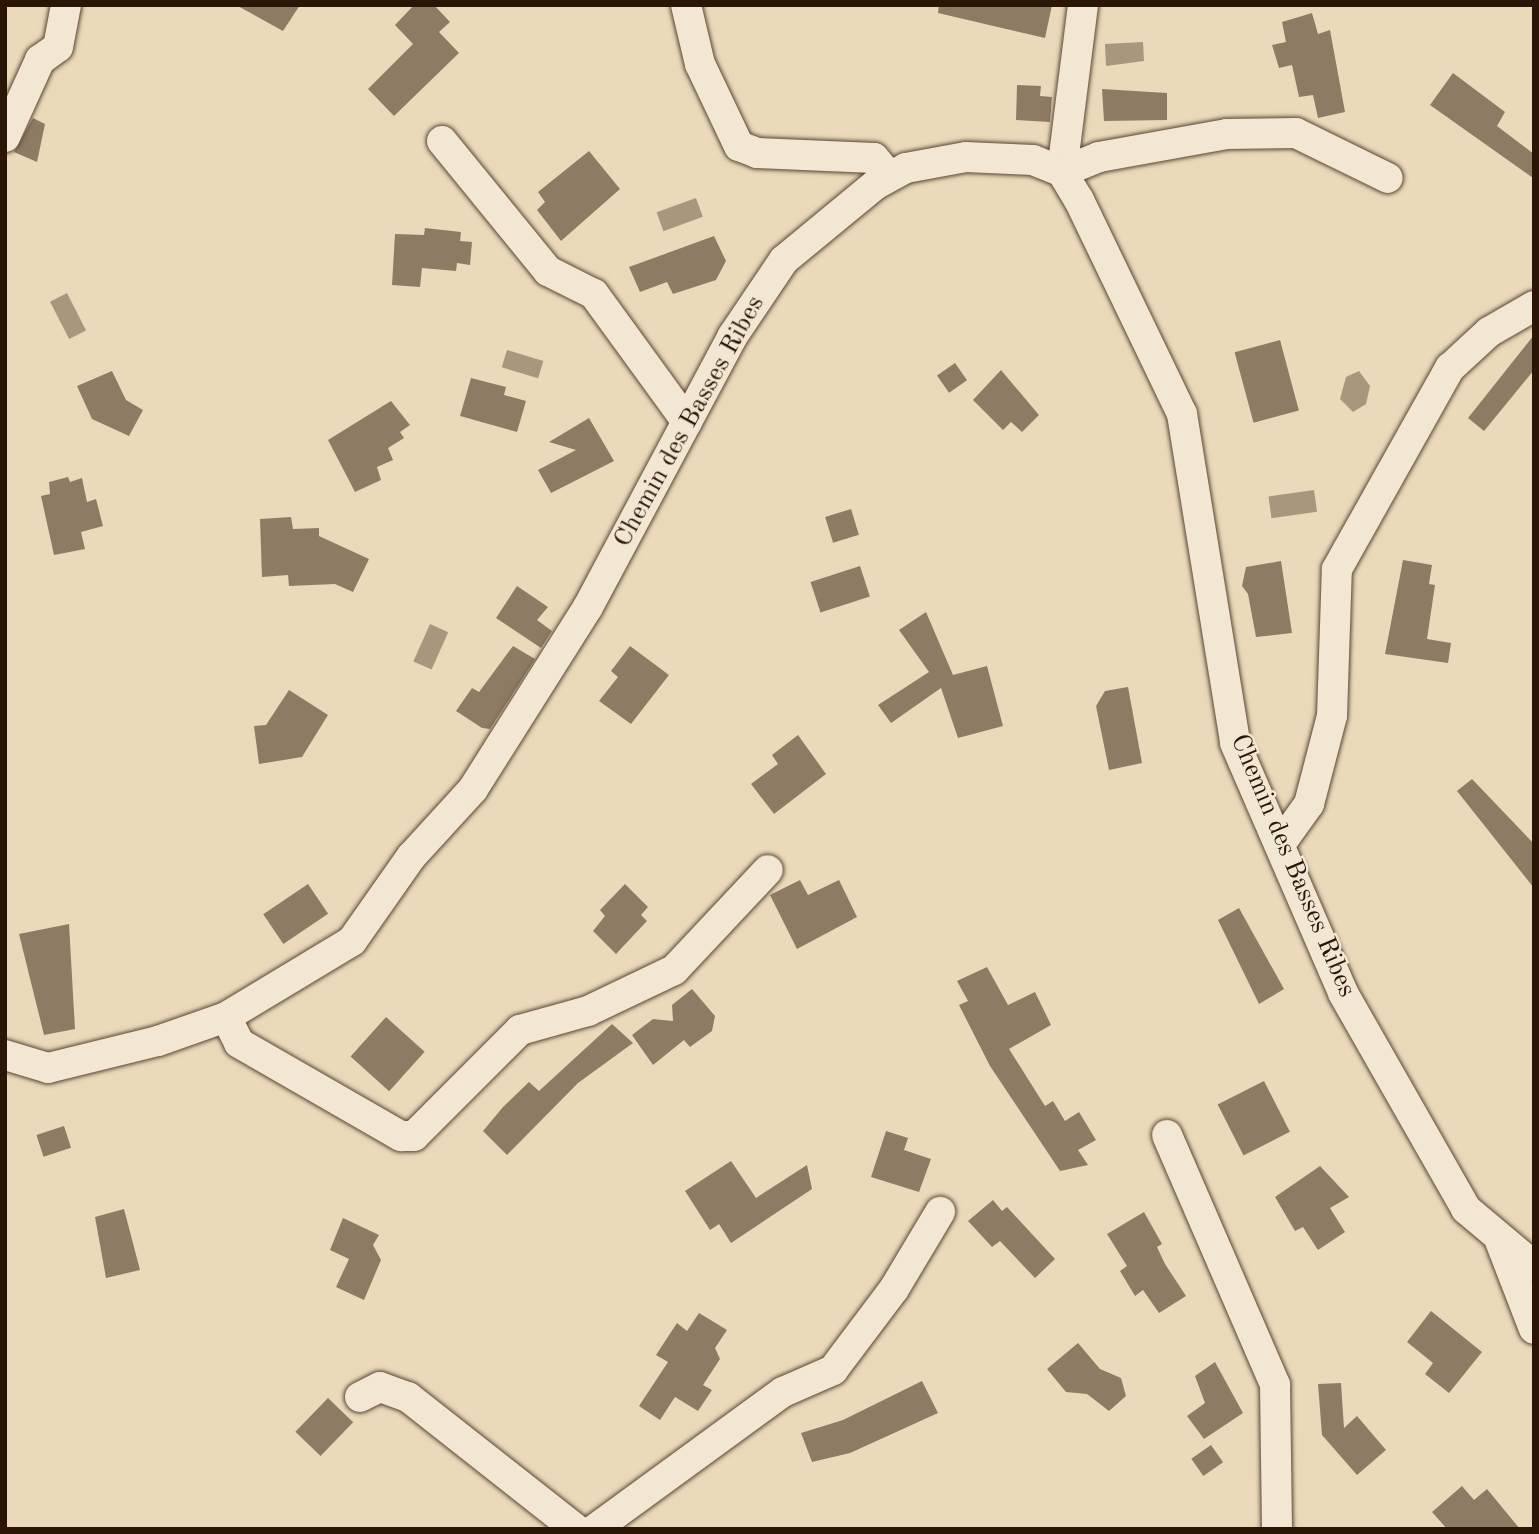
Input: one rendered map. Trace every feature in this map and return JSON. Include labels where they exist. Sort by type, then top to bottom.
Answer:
[{"type":"street","points":[[5,137],[40,60],[58,47],[66,5]]},
{"type":"street","points":[[686,5],[700,64],[739,146],[757,153],[874,159],[889,176]]},
{"type":"street","points":[[1083,5],[1062,172],[1099,157],[1227,134],[1296,133],[1388,178]]},
{"type":"street","points":[[442,141],[548,271],[594,293],[687,422]]},
{"type":"street","name":"Chemin des Basses Ribes","points":[[5,1055],[48,1068],[125,1051],[226,1017],[352,941],[411,857],[473,789],[585,612],[732,337],[784,260],[889,176],[966,157],[1033,160],[1062,172],[1182,414],[1235,743],[1281,843],[1343,993],[1431,1154],[1466,1209],[1534,1266]]},
{"type":"street","points":[[1281,843],[1309,804],[1332,716],[1337,569],[1450,368],[1489,332],[1534,306]]},
{"type":"street","points":[[226,1017],[239,1043],[401,1136],[414,1136],[520,1030],[588,1011],[674,970],[768,870]]},
{"type":"street","points":[[1167,1135],[1275,1385],[1277,1529]]},
{"type":"street","points":[[595,1529],[783,1392],[833,1370],[894,1289],[940,1212]]},
{"type":"street","points":[[1497,1235],[1534,1329]]},
{"type":"street","points":[[360,1396],[380,1387],[408,1397],[576,1529]]},
{"type":"shaded area","points":[[1143,42],[1144,61],[1106,66],[1105,44]]},
{"type":"shaded area","points":[[696,198],[703,217],[663,231],[657,212]]},
{"type":"shaded area","points":[[67,293],[86,330],[69,339],[50,302]]},
{"type":"shaded area","points":[[507,350],[543,361],[538,378],[502,367]]},
{"type":"shaded area","points":[[1359,371],[1370,386],[1366,404],[1353,412],[1340,399],[1346,377]]},
{"type":"shaded area","points":[[1314,490],[1317,512],[1272,518],[1268,496]]},
{"type":"shaded area","points":[[430,624],[448,632],[432,670],[413,661]]},
{"type":"building","points":[[236,5],[300,5],[283,31]]},
{"type":"building","points":[[414,5],[434,5],[450,22],[439,32],[459,53],[394,116],[368,89],[413,44],[395,25]]},
{"type":"building","points":[[939,5],[1052,5],[1045,38],[938,13]]},
{"type":"building","points":[[1312,13],[1318,34],[1330,30],[1345,112],[1318,118],[1313,95],[1299,97],[1292,65],[1279,68],[1272,45],[1286,42],[1282,22]]},
{"type":"building","points":[[1453,73],[1505,112],[1497,126],[1534,154],[1533,178],[1430,105]]},
{"type":"building","points":[[1017,85],[1041,86],[1040,96],[1052,97],[1050,122],[1016,120]]},
{"type":"building","points":[[1102,89],[1167,93],[1167,120],[1104,121]]},
{"type":"building","points":[[33,118],[45,124],[37,162],[14,152]]},
{"type":"building","points":[[589,151],[620,189],[561,241],[537,210],[545,202],[538,192]]},
{"type":"building","points":[[425,228],[461,232],[460,241],[472,242],[470,265],[457,263],[456,271],[422,268],[420,287],[392,285],[395,234],[424,235]]},
{"type":"building","points":[[714,236],[726,261],[716,280],[673,294],[667,282],[640,292],[629,267]]},
{"type":"building","points":[[1534,335],[1534,370],[1484,431],[1468,418]]},
{"type":"building","points":[[1280,340],[1299,411],[1253,423],[1235,352]]},
{"type":"building","points":[[955,363],[967,380],[949,393],[937,376]]},
{"type":"building","points":[[1001,370],[1039,415],[1022,432],[1011,422],[1003,430],[973,400]]},
{"type":"building","points":[[112,371],[126,400],[143,410],[129,436],[92,419],[77,386]]},
{"type":"building","points":[[471,378],[506,387],[504,395],[526,401],[517,432],[460,416]]},
{"type":"building","points":[[391,401],[410,425],[400,432],[404,438],[388,448],[393,460],[377,467],[381,480],[355,492],[328,440]]},
{"type":"building","points":[[589,418],[614,461],[551,493],[538,470],[576,450],[549,442]]},
{"type":"building","points":[[68,477],[70,482],[82,478],[87,502],[96,499],[103,526],[81,532],[85,549],[54,555],[41,496],[50,494],[49,482]]},
{"type":"building","points":[[851,509],[859,535],[833,543],[825,517]]},
{"type":"building","points":[[291,517],[293,529],[319,528],[319,536],[369,559],[353,592],[335,584],[289,586],[288,575],[262,577],[260,519]]},
{"type":"building","points":[[1403,560],[1432,565],[1429,584],[1435,585],[1427,639],[1451,643],[1448,663],[1385,654]]},
{"type":"building","points":[[1281,561],[1292,633],[1256,637],[1248,594],[1242,586],[1246,567]]},
{"type":"building","points":[[860,566],[870,596],[820,613],[811,582]]},
{"type":"building","points":[[517,586],[548,607],[537,620],[552,631],[541,648],[496,618]]},
{"type":"building","points":[[926,612],[953,675],[987,666],[1003,726],[958,738],[941,688],[891,723],[878,705],[929,672],[899,630]]},
{"type":"building","points":[[513,646],[535,659],[490,729],[482,728],[456,711],[472,688],[479,692]]},
{"type":"building","points":[[630,646],[669,675],[631,724],[599,701],[618,677],[611,671]]},
{"type":"building","points":[[1128,687],[1142,763],[1109,770],[1096,706],[1105,691]]},
{"type":"building","points":[[289,690],[328,715],[302,757],[259,764],[254,726],[266,725]]},
{"type":"building","points":[[798,735],[826,774],[774,814],[751,784],[778,764],[772,755]]},
{"type":"building","points":[[1472,779],[1534,844],[1534,888],[1457,791]]},
{"type":"building","points":[[800,880],[808,895],[839,880],[857,917],[797,949],[770,895]]},
{"type":"building","points":[[308,884],[328,914],[283,944],[263,914]]},
{"type":"building","points":[[625,884],[648,907],[641,915],[647,921],[616,954],[593,931],[605,916],[600,910]]},
{"type":"building","points":[[1239,908],[1284,989],[1259,1004],[1218,920]]},
{"type":"building","points":[[69,924],[75,1029],[44,1035],[19,934]]},
{"type":"building","points":[[987,967],[1008,1005],[1035,992],[1051,1025],[1009,1049],[1045,1106],[1053,1101],[1065,1121],[1079,1112],[1096,1140],[1078,1150],[1088,1165],[1060,1171],[990,1066],[959,1005],[968,1001],[957,981]]},
{"type":"building","points":[[692,989],[715,1016],[712,1031],[690,1047],[684,1040],[653,1065],[632,1035],[653,1019],[673,1021],[672,1005]]},
{"type":"building","points":[[386,1017],[425,1052],[389,1091],[351,1056]]},
{"type":"building","points":[[612,1024],[633,1043],[578,1083],[507,1155],[483,1131],[529,1082],[539,1091]]},
{"type":"building","points":[[1264,1081],[1290,1132],[1244,1155],[1218,1105]]},
{"type":"building","points":[[64,1126],[71,1148],[44,1157],[36,1135]]},
{"type":"building","points":[[886,1131],[908,1138],[904,1150],[931,1159],[919,1192],[871,1177]]},
{"type":"building","points":[[731,1161],[756,1198],[807,1165],[812,1189],[731,1243],[719,1224],[710,1230],[685,1191]]},
{"type":"building","points":[[1320,1166],[1349,1197],[1330,1208],[1345,1232],[1318,1250],[1303,1227],[1295,1231],[1275,1197]]},
{"type":"building","points":[[993,1200],[1002,1211],[1007,1207],[1055,1259],[1035,1278],[1000,1241],[992,1247],[968,1221]]},
{"type":"building","points":[[124,1209],[140,1270],[106,1278],[95,1217]]},
{"type":"building","points":[[1144,1212],[1162,1244],[1157,1247],[1165,1264],[1186,1296],[1159,1313],[1143,1290],[1135,1296],[1120,1271],[1127,1266],[1107,1234]]},
{"type":"building","points":[[343,1218],[379,1235],[373,1245],[381,1260],[364,1300],[336,1287],[349,1259],[330,1250]]},
{"type":"building","points":[[1431,1311],[1482,1352],[1449,1393],[1425,1374],[1433,1363],[1407,1342]]},
{"type":"building","points":[[699,1313],[727,1330],[715,1348],[720,1359],[703,1385],[712,1390],[698,1411],[675,1397],[660,1420],[639,1406],[668,1362],[656,1355],[677,1323],[687,1331]]},
{"type":"building","points":[[1078,1343],[1100,1369],[1121,1378],[1126,1396],[1109,1411],[1087,1394],[1066,1392],[1047,1369]]},
{"type":"building","points":[[1215,1362],[1243,1413],[1204,1439],[1187,1416],[1205,1403],[1195,1376]]},
{"type":"building","points":[[922,1381],[938,1413],[850,1453],[812,1462],[801,1433],[843,1420]]},
{"type":"building","points":[[1341,1383],[1344,1428],[1357,1416],[1386,1450],[1357,1475],[1322,1435],[1318,1384]]},
{"type":"building","points":[[328,1398],[353,1422],[321,1456],[295,1432]]},
{"type":"building","points":[[1211,1445],[1223,1462],[1203,1476],[1191,1459]]},
{"type":"building","points":[[1462,1486],[1474,1500],[1487,1489],[1520,1529],[1447,1529],[1432,1512]]}]
